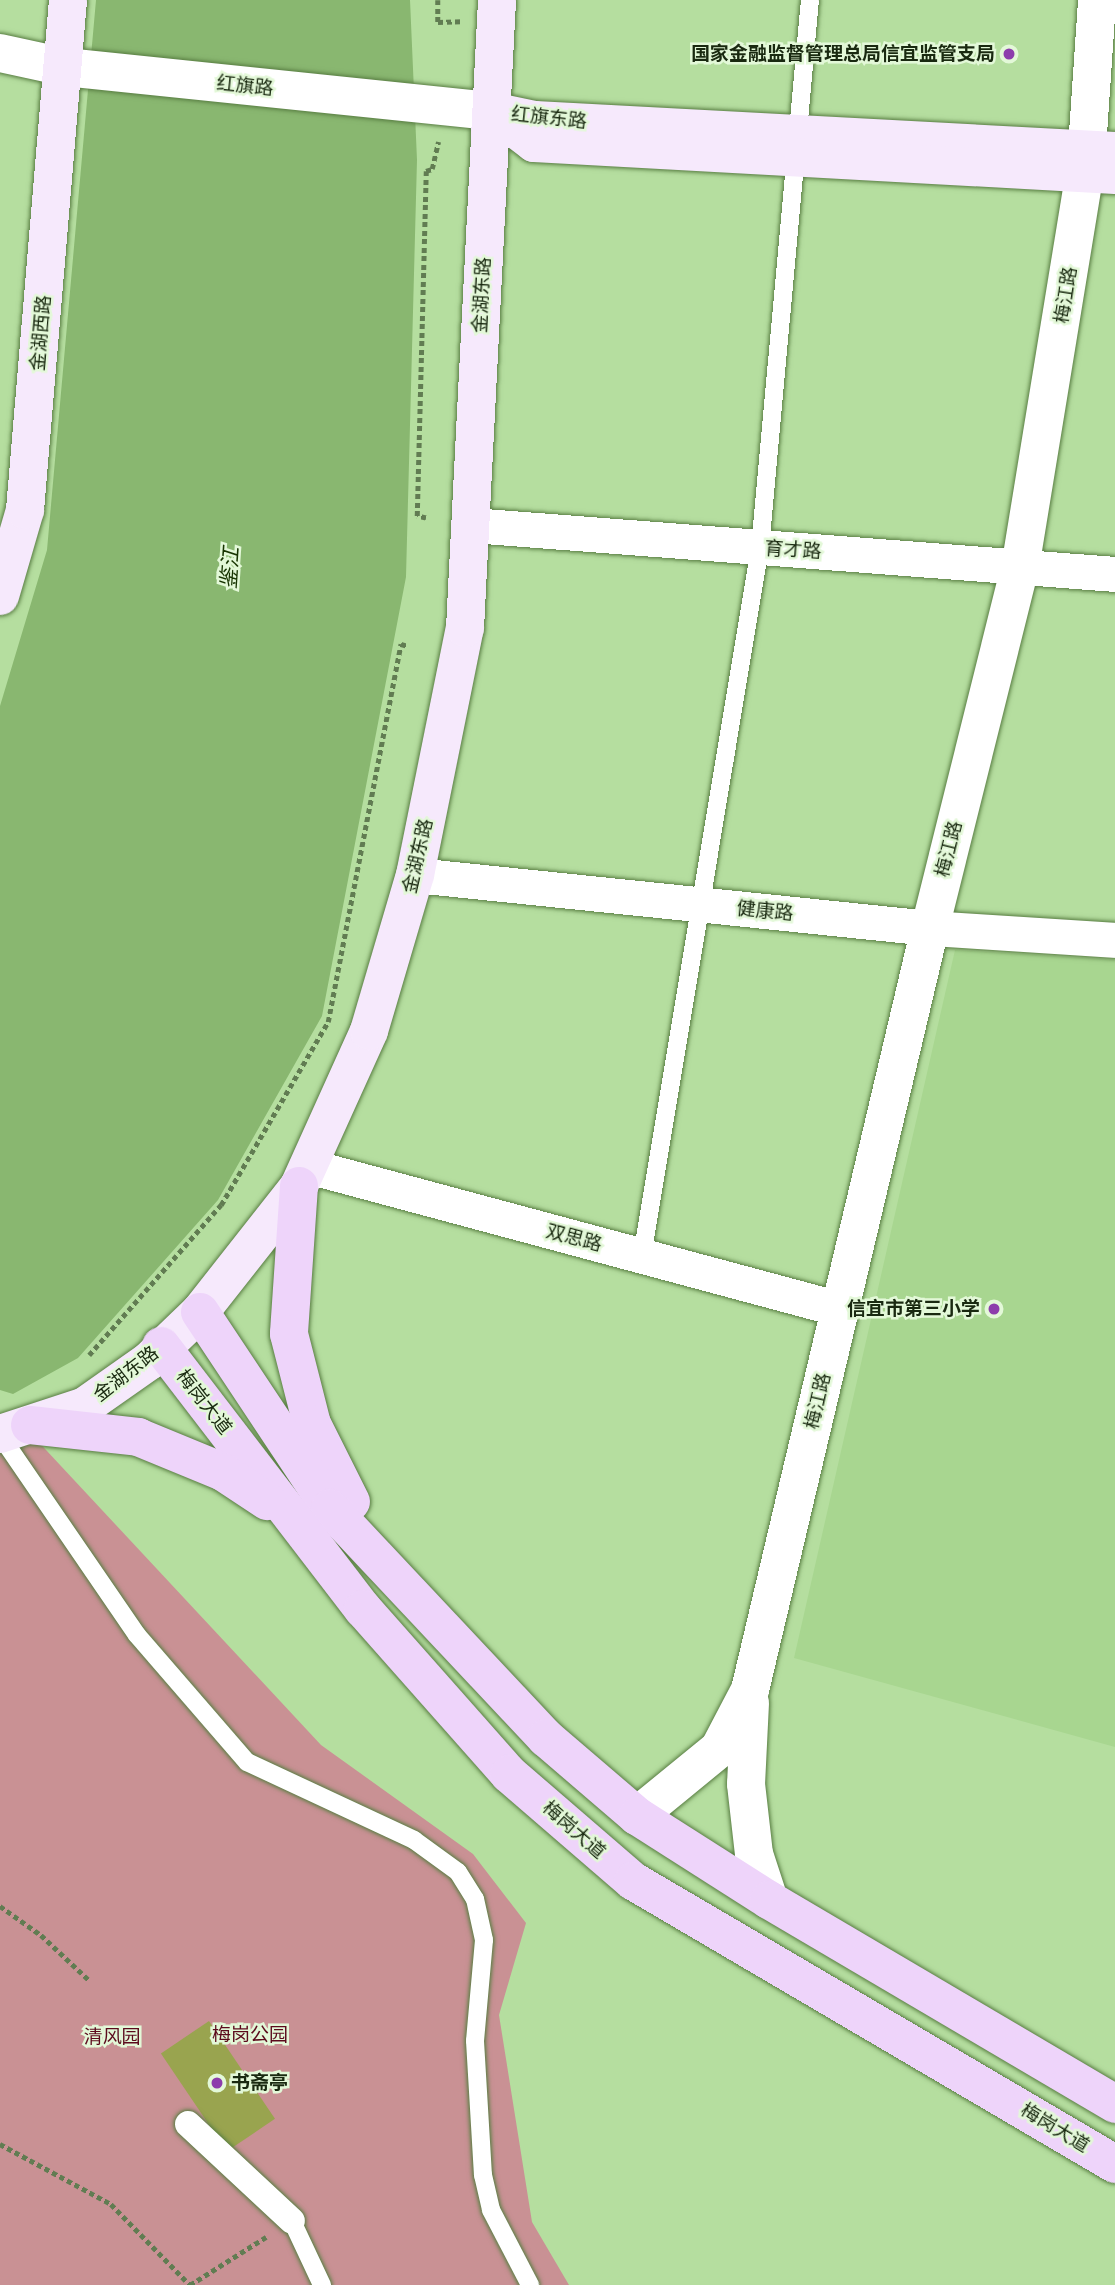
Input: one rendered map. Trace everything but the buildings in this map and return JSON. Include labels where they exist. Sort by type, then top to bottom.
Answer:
[{"type":"main road","name":"金湖西路","points":[[0,596],[25,510],[65,67],[65,5]]},
{"type":"main road","name":"金湖东路","points":[[10,1432],[85,1406],[149,1361],[161,1346],[200,1312],[303,1176],[369,1031],[415,875],[465,628],[492,111],[482,10]]},
{"type":"main road","name":"红旗东路","points":[[492,111],[535,120],[800,146],[1100,162]]},
{"type":"main road","points":[[303,1176],[289,1334],[312,1424],[384,1567]]},
{"type":"main road","points":[[200,1312],[330,1508],[546,1738],[636,1816],[769,1900],[1115,2104]]},
{"type":"main road","name":"梅岗大道","points":[[161,1346],[363,1609],[509,1774],[633,1881],[1115,2164]]},
{"type":"main road","points":[[10,1432],[138,1437],[223,1472],[294,1519]]},
{"type":"street","name":"梅江路","points":[[750,1690],[930,928],[1020,568],[1100,162],[1097,0]]},
{"type":"street","name":"红旗路","points":[[0,53],[65,67],[492,111]]},
{"type":"street","name":"育才路","points":[[471,525],[1115,574]]},
{"type":"street","name":"健康路","points":[[415,875],[930,928],[1115,940]]},
{"type":"street","name":"双思路","points":[[303,1176],[642,1256],[840,1309]]},
{"type":"street","points":[[636,1816],[719,1749],[750,1690]]},
{"type":"street","points":[[750,1690],[746,1784],[754,1854],[769,1900]]},
{"type":"street","points":[[188,2124],[292,2221]]},
{"type":"lane","points":[[642,1256],[760,548],[800,146],[810,0]]},
{"type":"lane","points":[[10,1432],[137,1635],[247,1762],[414,1840],[458,1872],[475,1899],[484,1940],[475,2041],[484,2175],[491,2210],[530,2285]]},
{"type":"lane","points":[[292,2221],[323,2285]]},
{"type":"path","points":[[438,0],[438,22],[482,10]]},
{"type":"path","points":[[426,518],[417,516],[426,171],[432,169],[435,142]]},
{"type":"path","points":[[85,1360],[221,1205],[328,1021],[352,913],[401,644],[408,646]]},
{"type":"path","points":[[0,1906],[41,1934],[90,1981]]},
{"type":"path","points":[[0,2144],[111,2204],[190,2285],[292,2221]]},
{"type":"shaded area","name":"信宜市第三小学","points":[[955,950],[1115,960],[1115,1747],[794,1658]]},
{"type":"green space","name":"梅岗公园","points":[[33,1436],[321,1745],[473,1854],[526,1923],[499,2015],[532,2222],[569,2285],[0,2285],[0,1442]]},
{"type":"water","name":"鉴江","points":[[96,0],[410,0],[417,160],[406,577],[322,1016],[218,1200],[78,1358],[13,1394],[0,1390],[0,706],[47,550]]},
{"type":"place","name":"国家金融监督管理总局信宜监管支局","points":[[1009,54]]},
{"type":"place","name":"信宜市第三小学","points":[[994,1309]]},
{"type":"place","name":"书斋亭","points":[[217,2083]]},
{"type":"park label","name":"清风园","points":[[112,2037]]}]
